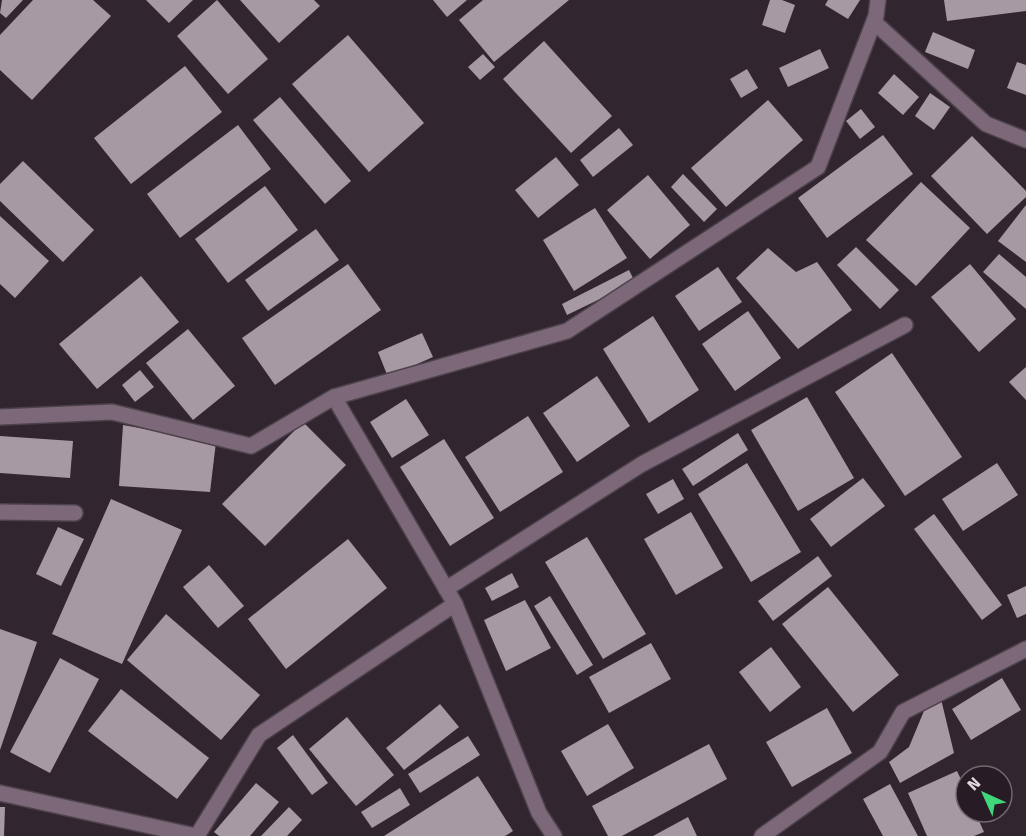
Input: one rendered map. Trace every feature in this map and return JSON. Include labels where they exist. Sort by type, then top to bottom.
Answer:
[{"type":"street","points":[[0,417],[112,412],[251,446],[333,397],[567,332],[818,166],[874,22],[878,0]]},
{"type":"street","points":[[874,22],[986,124],[1026,140]]},
{"type":"street","points":[[446,589],[642,464],[905,326]]},
{"type":"street","points":[[333,397],[455,604],[539,813],[554,836]]},
{"type":"street","points":[[0,512],[75,513]]},
{"type":"street","points":[[0,793],[196,836],[259,735],[455,604]]},
{"type":"street","points":[[762,836],[880,752],[903,712],[1026,649]]},
{"type":"building","points":[[2,0],[23,0],[6,18],[0,13]]},
{"type":"building","points":[[33,0],[93,0],[111,16],[32,100],[0,70],[0,35]]},
{"type":"building","points":[[146,0],[193,0],[169,23]]},
{"type":"building","points":[[217,0],[268,59],[228,94],[177,36]]},
{"type":"building","points":[[240,0],[314,0],[320,6],[279,43]]},
{"type":"building","points":[[433,0],[467,0],[447,17]]},
{"type":"building","points":[[483,0],[569,0],[494,62],[459,20]]},
{"type":"building","points":[[770,0],[782,0],[795,5],[785,33],[762,25]]},
{"type":"building","points":[[828,0],[860,0],[848,19],[825,5]]},
{"type":"building","points":[[944,0],[1026,0],[1026,11],[947,21]]},
{"type":"building","points":[[933,32],[975,50],[968,69],[925,52]]},
{"type":"building","points":[[348,35],[424,123],[369,172],[292,84]]},
{"type":"building","points":[[544,41],[612,116],[571,153],[503,79]]},
{"type":"building","points":[[820,49],[829,68],[788,87],[779,68]]},
{"type":"building","points":[[483,54],[495,67],[480,80],[468,67]]},
{"type":"building","points":[[1017,62],[1026,65],[1026,95],[1007,88]]},
{"type":"building","points":[[185,66],[222,112],[131,184],[94,138]]},
{"type":"building","points":[[747,69],[758,88],[741,98],[730,79]]},
{"type":"building","points":[[894,74],[919,97],[903,115],[878,93]]},
{"type":"building","points":[[930,93],[950,107],[934,130],[915,116]]},
{"type":"building","points":[[280,97],[351,181],[325,204],[253,120]]},
{"type":"building","points":[[768,100],[803,140],[726,207],[691,168]]},
{"type":"building","points":[[861,109],[875,127],[860,139],[846,121]]},
{"type":"building","points":[[238,125],[271,169],[180,238],[147,194]]},
{"type":"building","points":[[619,128],[633,145],[593,177],[580,160]]},
{"type":"building","points":[[883,135],[913,174],[827,238],[798,198]]},
{"type":"building","points":[[972,136],[1026,191],[1026,197],[987,234],[931,176]]},
{"type":"building","points":[[556,157],[579,185],[538,218],[515,190]]},
{"type":"building","points":[[23,161],[94,230],[63,262],[0,201],[0,184]]},
{"type":"building","points":[[683,174],[717,209],[704,222],[671,187]]},
{"type":"building","points":[[648,175],[690,225],[650,259],[607,210]]},
{"type":"building","points":[[921,182],[970,228],[916,286],[866,240]]},
{"type":"building","points":[[265,186],[298,230],[228,283],[195,239]]},
{"type":"building","points":[[1026,205],[1026,262],[998,241]]},
{"type":"building","points":[[595,208],[627,258],[574,291],[543,240]]},
{"type":"building","points":[[0,216],[49,261],[15,298],[0,284]]},
{"type":"building","points":[[316,229],[339,260],[268,311],[245,280]]},
{"type":"building","points":[[856,247],[899,290],[880,309],[837,265]]},
{"type":"building","points":[[768,248],[796,272],[817,262],[852,310],[798,349],[736,278]]},
{"type":"building","points":[[999,254],[1026,277],[1026,309],[983,272]]},
{"type":"building","points":[[348,264],[381,310],[275,385],[242,338]]},
{"type":"building","points":[[970,264],[1016,319],[979,352],[931,297]]},
{"type":"building","points":[[718,267],[742,302],[699,331],[675,296]]},
{"type":"building","points":[[629,270],[635,282],[567,315],[562,304]]},
{"type":"building","points":[[141,276],[179,322],[97,389],[59,344]]},
{"type":"building","points":[[748,311],[781,358],[735,391],[702,344]]},
{"type":"building","points":[[653,316],[699,390],[649,423],[603,349]]},
{"type":"building","points":[[188,329],[235,386],[193,420],[146,363]]},
{"type":"building","points":[[422,333],[433,357],[388,377],[378,352]]},
{"type":"building","points":[[892,353],[962,457],[905,496],[835,392]]},
{"type":"building","points":[[1026,367],[1026,400],[1009,382]]},
{"type":"building","points":[[140,370],[154,387],[135,402],[122,385]]},
{"type":"building","points":[[597,376],[630,426],[577,462],[543,413]]},
{"type":"building","points":[[807,397],[854,478],[798,511],[751,430]]},
{"type":"building","points":[[406,399],[429,435],[392,458],[370,422]]},
{"type":"building","points":[[528,416],[563,472],[500,512],[465,457]]},
{"type":"building","points":[[303,422],[346,465],[265,546],[222,504]]},
{"type":"building","points":[[123,425],[216,442],[210,492],[119,486]]},
{"type":"building","points":[[738,433],[748,450],[693,486],[682,469]]},
{"type":"building","points":[[0,436],[73,441],[70,478],[0,473]]},
{"type":"building","points":[[444,439],[494,518],[450,546],[400,467]]},
{"type":"building","points":[[747,463],[801,552],[751,582],[698,494]]},
{"type":"building","points":[[997,463],[1018,495],[963,531],[942,499]]},
{"type":"building","points":[[863,478],[885,506],[831,547],[810,519]]},
{"type":"building","points":[[673,479],[684,499],[658,514],[646,494]]},
{"type":"building","points":[[111,499],[182,530],[122,664],[52,634]]},
{"type":"building","points":[[691,512],[723,568],[676,595],[644,539]]},
{"type":"building","points":[[934,514],[1002,605],[982,620],[914,529]]},
{"type":"building","points":[[58,527],[84,539],[61,586],[36,574]]},
{"type":"building","points":[[587,537],[646,634],[603,659],[545,562]]},
{"type":"building","points":[[348,539],[387,588],[286,669],[248,619]]},
{"type":"building","points":[[818,556],[832,576],[773,621],[758,601]]},
{"type":"building","points":[[209,565],[244,606],[218,628],[183,587]]},
{"type":"building","points":[[512,573],[519,587],[492,601],[485,588]]},
{"type":"building","points":[[1026,586],[1026,614],[1017,618],[1007,595]]},
{"type":"building","points":[[828,587],[899,675],[853,712],[782,624]]},
{"type":"building","points":[[550,596],[593,665],[577,675],[534,606]]},
{"type":"building","points":[[525,600],[551,648],[506,671],[484,620]]},
{"type":"building","points":[[166,614],[260,695],[221,740],[127,660]]},
{"type":"building","points":[[0,629],[37,642],[0,750]]},
{"type":"building","points":[[651,643],[671,679],[609,713],[589,677]]},
{"type":"building","points":[[771,647],[801,687],[770,712],[739,672]]},
{"type":"building","points":[[60,658],[99,679],[50,773],[10,752]]},
{"type":"building","points":[[1002,678],[1021,710],[971,740],[952,709]]},
{"type":"building","points":[[121,689],[209,758],[177,799],[88,731]]},
{"type":"building","points":[[941,699],[954,753],[900,783],[889,762],[909,747],[926,706]]},
{"type":"building","points":[[440,704],[459,727],[404,770],[386,748]]},
{"type":"building","points":[[827,708],[852,753],[792,787],[766,742]]},
{"type":"building","points":[[347,717],[394,775],[356,806],[309,749]]},
{"type":"building","points":[[608,724],[634,768],[587,796],[561,751]]},
{"type":"building","points":[[293,735],[328,783],[312,795],[277,748]]},
{"type":"building","points":[[468,736],[480,755],[420,793],[408,774]]},
{"type":"building","points":[[709,744],[727,779],[622,836],[608,836],[592,806]]},
{"type":"building","points":[[954,772],[954,824],[980,824],[984,832],[974,836],[927,836],[908,793]]},
{"type":"building","points":[[478,776],[513,831],[505,836],[384,836]]},
{"type":"building","points":[[256,783],[279,802],[250,836],[219,836],[214,832]]},
{"type":"building","points":[[890,784],[918,836],[883,836],[863,799]]},
{"type":"building","points":[[400,788],[410,805],[372,828],[361,812]]},
{"type":"building","points":[[0,807],[5,807],[4,836],[0,836]]},
{"type":"building","points":[[289,807],[302,820],[287,836],[261,836]]},
{"type":"building","points":[[688,817],[697,836],[653,836]]}]
